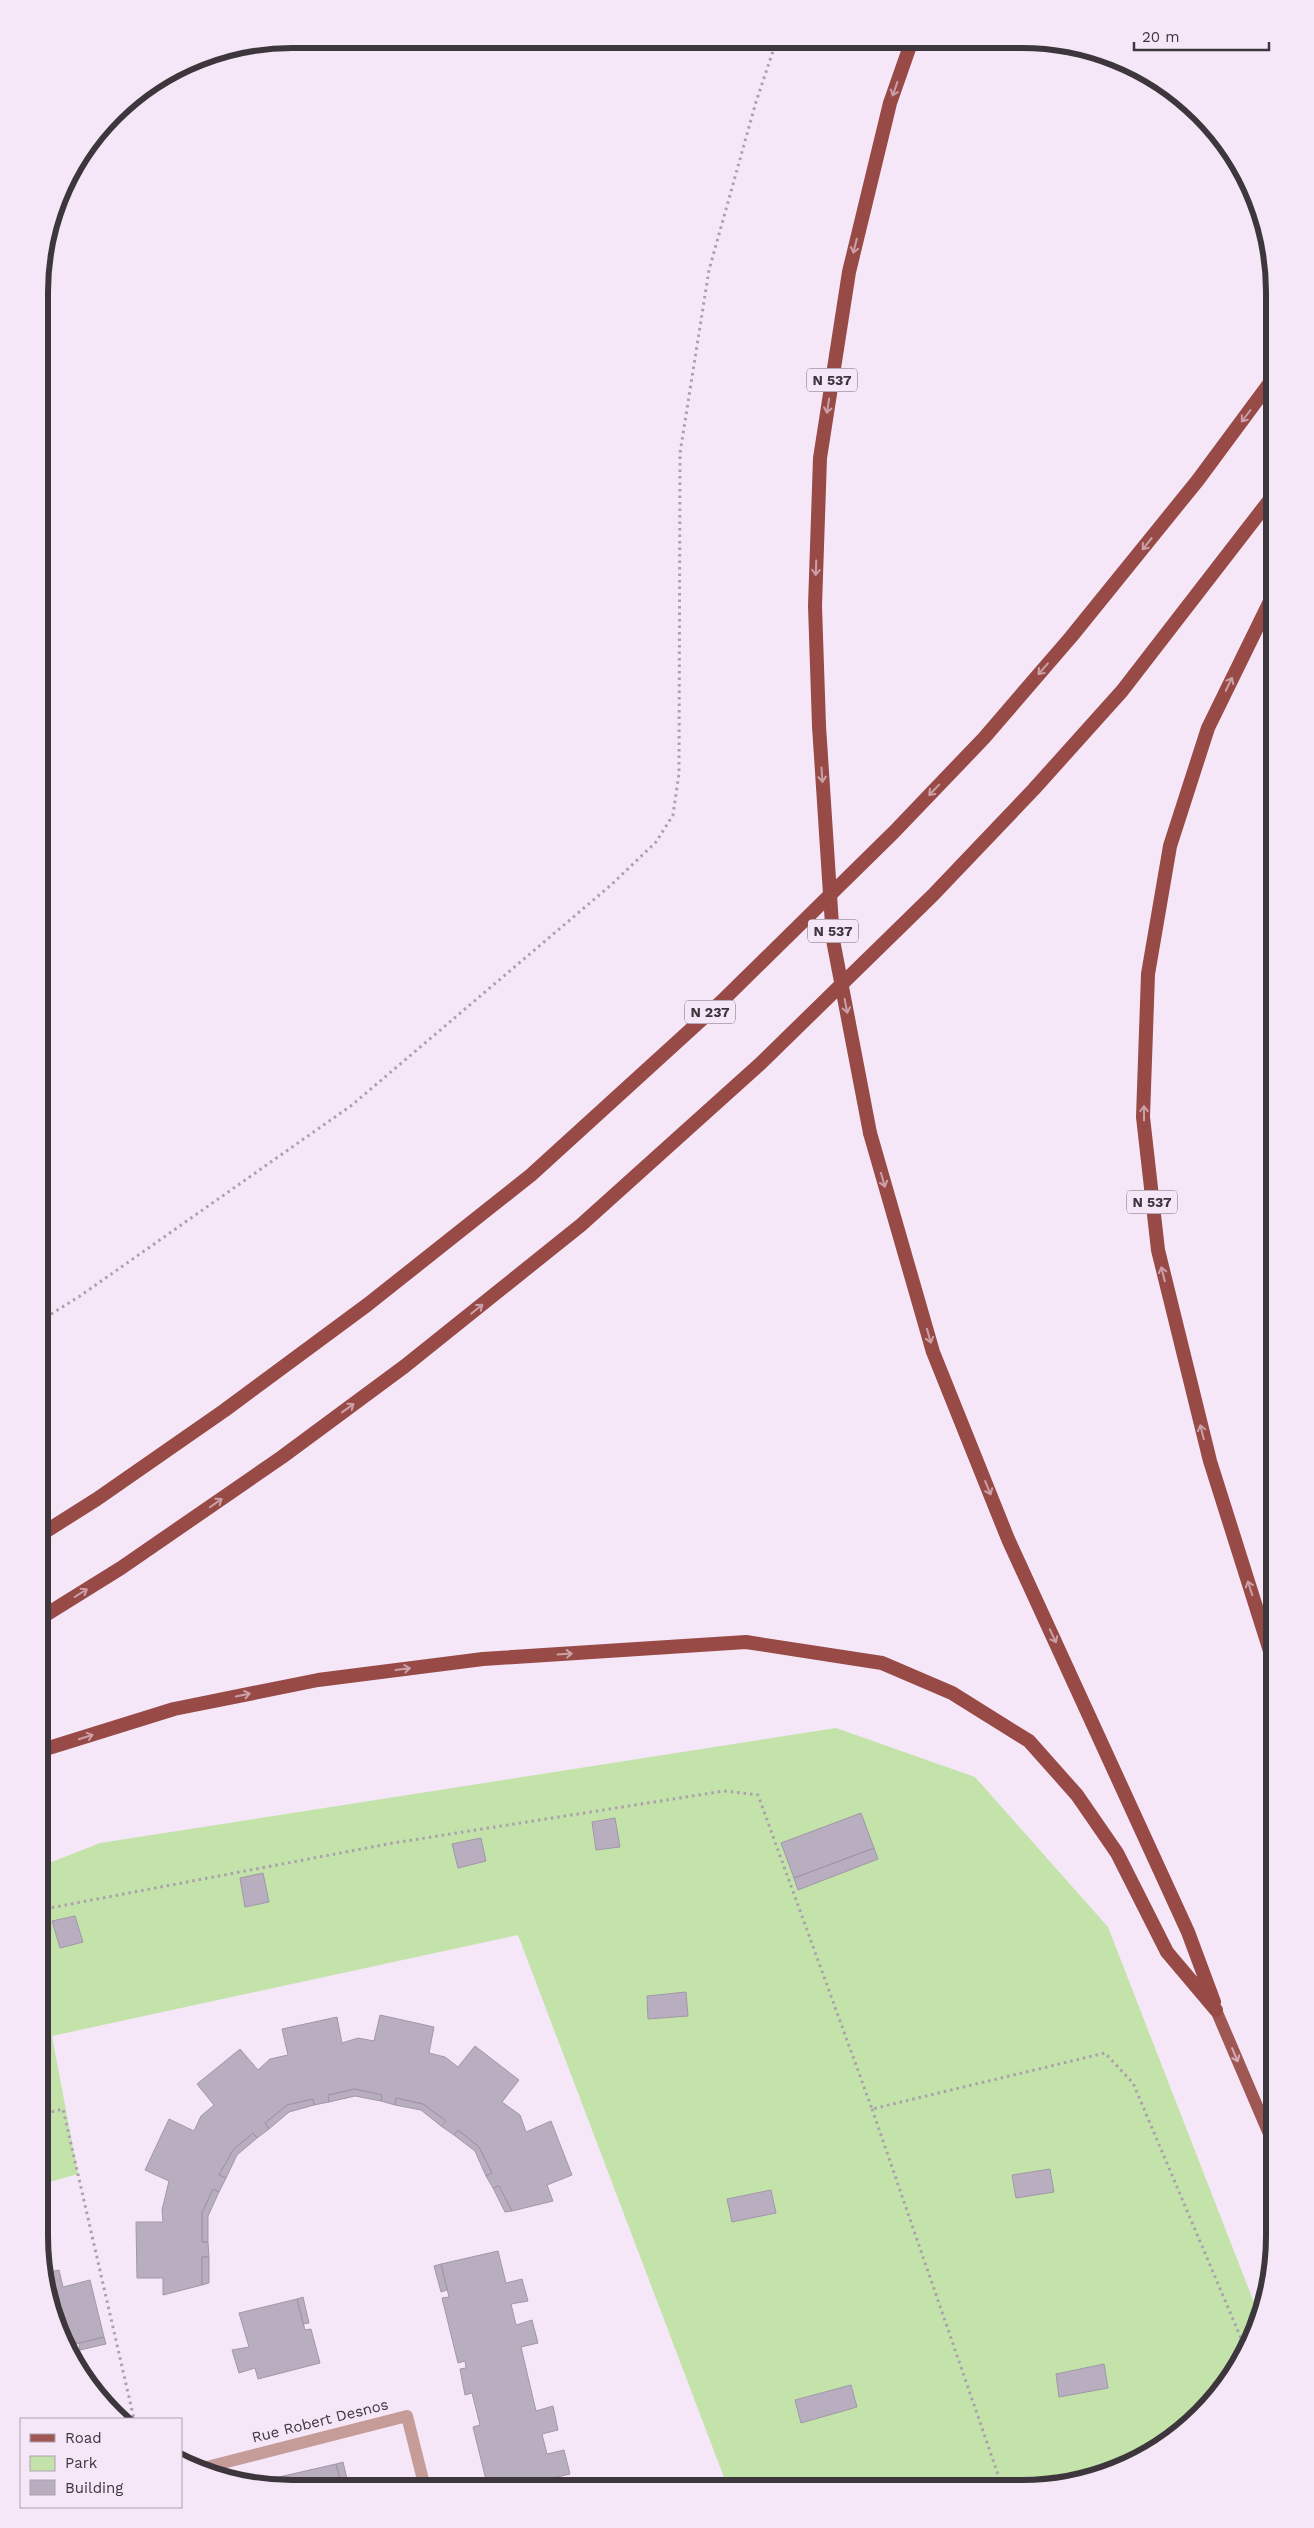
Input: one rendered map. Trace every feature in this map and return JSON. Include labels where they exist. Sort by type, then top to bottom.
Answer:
[{"type":"highway","name":"N 537","points":[[909,48],[890,102],[849,272],[820,458],[815,606],[819,726],[833,940],[870,1133],[937,1361],[1008,1538],[1188,1932],[1216,2010]]},
{"type":"highway","name":"N 237","points":[[48,1530],[97,1499],[225,1410],[367,1305],[531,1175],[721,1002],[894,832],[984,738],[1071,637],[1192,488],[1266,388]]},
{"type":"highway","points":[[48,1613],[121,1568],[274,1463],[405,1366],[581,1225],[760,1064],[933,895],[1034,789],[1122,691],[1266,505]]},
{"type":"highway","name":"N 537","points":[[1266,609],[1208,728],[1170,846],[1148,974],[1144,1117],[1158,1250],[1210,1461],[1266,1638]]},
{"type":"highway","points":[[48,1748],[174,1709],[318,1680],[483,1659],[746,1642],[882,1663],[952,1693],[1029,1741],[1077,1795],[1117,1854],[1167,1952],[1216,2010]]},
{"type":"main road","name":"N 537","points":[[1216,2010],[1266,2127]]},
{"type":"street","name":"Rue Robert Desnos","points":[[209,2466],[407,2416],[423,2480]]},
{"type":"path","points":[[48,1316],[80,1296],[352,1104],[611,885],[656,842],[673,815],[679,773],[680,453],[709,270],[756,102],[774,48]]},
{"type":"path","points":[[48,1908],[393,1842],[724,1791],[758,1795],[872,2109],[1000,2480]]},
{"type":"path","points":[[872,2109],[1105,2053],[1132,2083],[1242,2342]]},
{"type":"path","points":[[48,2113],[63,2108],[134,2418]]},
{"type":"green space","points":[[836,1728],[975,1777],[1108,1927],[1256,2308],[1248,2330],[1234,2359],[1216,2385],[1195,2409],[1171,2430],[1145,2448],[1101,2468],[1070,2476],[1039,2480],[725,2480],[518,1935],[52,2036],[78,2174],[48,2182],[48,1863],[100,1843]]},
{"type":"building","points":[[861,1813],[874,1848],[794,1878],[781,1843]]},
{"type":"building","points":[[615,1818],[620,1847],[596,1850],[592,1822]]},
{"type":"building","points":[[481,1838],[486,1861],[458,1868],[452,1844]]},
{"type":"building","points":[[874,1848],[878,1859],[798,1890],[794,1878]]},
{"type":"building","points":[[263,1873],[269,1902],[245,1907],[240,1878]]},
{"type":"building","points":[[75,1916],[83,1942],[60,1948],[52,1921]]},
{"type":"building","points":[[686,1992],[688,2016],[648,2019],[647,1996]]},
{"type":"building","points":[[380,2015],[434,2027],[429,2053],[445,2057],[458,2067],[475,2046],[519,2080],[502,2102],[520,2115],[526,2132],[551,2121],[572,2175],[547,2185],[553,2201],[512,2211],[499,2186],[493,2188],[486,2176],[492,2173],[479,2147],[458,2130],[454,2135],[441,2126],[446,2121],[423,2104],[396,2098],[395,2105],[381,2101],[382,2095],[355,2089],[328,2095],[329,2102],[314,2105],[313,2099],[287,2105],[265,2123],[269,2129],[257,2138],[253,2133],[233,2150],[219,2175],[226,2178],[219,2192],[213,2189],[202,2213],[202,2242],[208,2242],[209,2257],[202,2257],[202,2285],[163,2295],[163,2278],[137,2278],[136,2222],[163,2222],[162,2210],[169,2181],[145,2170],[169,2119],[194,2131],[201,2116],[214,2105],[197,2084],[240,2049],[258,2070],[270,2059],[288,2055],[282,2029],[337,2017],[342,2043],[358,2038],[374,2041]]},
{"type":"building","points":[[355,2089],[382,2095],[381,2101],[355,2096],[329,2102],[328,2095]]},
{"type":"building","points":[[396,2098],[423,2104],[446,2121],[441,2126],[421,2110],[395,2105]]},
{"type":"building","points":[[313,2099],[314,2105],[289,2112],[269,2129],[265,2123],[287,2105]]},
{"type":"building","points":[[458,2130],[479,2147],[492,2173],[486,2176],[475,2151],[454,2135]]},
{"type":"building","points":[[253,2133],[257,2138],[237,2155],[226,2178],[219,2175],[233,2150]]},
{"type":"building","points":[[1050,2169],[1054,2192],[1016,2198],[1012,2175]]},
{"type":"building","points":[[499,2186],[512,2211],[505,2212],[493,2188]]},
{"type":"building","points":[[213,2189],[219,2192],[208,2216],[208,2242],[202,2242],[202,2213]]},
{"type":"building","points":[[771,2190],[776,2213],[732,2222],[727,2199]]},
{"type":"building","points":[[498,2251],[506,2283],[522,2279],[528,2301],[511,2304],[516,2325],[532,2320],[538,2343],[521,2347],[536,2411],[553,2406],[558,2430],[542,2434],[547,2454],[564,2450],[570,2474],[553,2478],[553,2480],[486,2480],[473,2427],[480,2425],[472,2393],[465,2395],[460,2369],[466,2368],[465,2361],[458,2363],[442,2298],[449,2297],[441,2264]]},
{"type":"building","points":[[202,2257],[209,2257],[209,2283],[202,2285]]},
{"type":"building","points":[[441,2264],[447,2290],[441,2292],[434,2266]]},
{"type":"building","points":[[59,2270],[63,2287],[90,2280],[104,2337],[73,2345],[60,2315],[50,2272]]},
{"type":"building","points":[[303,2297],[309,2323],[303,2324],[297,2299]]},
{"type":"building","points":[[297,2299],[305,2330],[311,2329],[320,2363],[258,2379],[255,2368],[239,2373],[232,2350],[249,2347],[239,2313]]},
{"type":"building","points":[[104,2337],[106,2344],[80,2350],[79,2343]]},
{"type":"building","points":[[1104,2364],[1108,2388],[1059,2397],[1056,2374]]},
{"type":"building","points":[[851,2385],[857,2407],[801,2423],[795,2400]]},
{"type":"building","points":[[343,2462],[347,2480],[340,2480],[336,2464]]},
{"type":"building","points":[[336,2464],[340,2480],[280,2480],[279,2477]]}]
